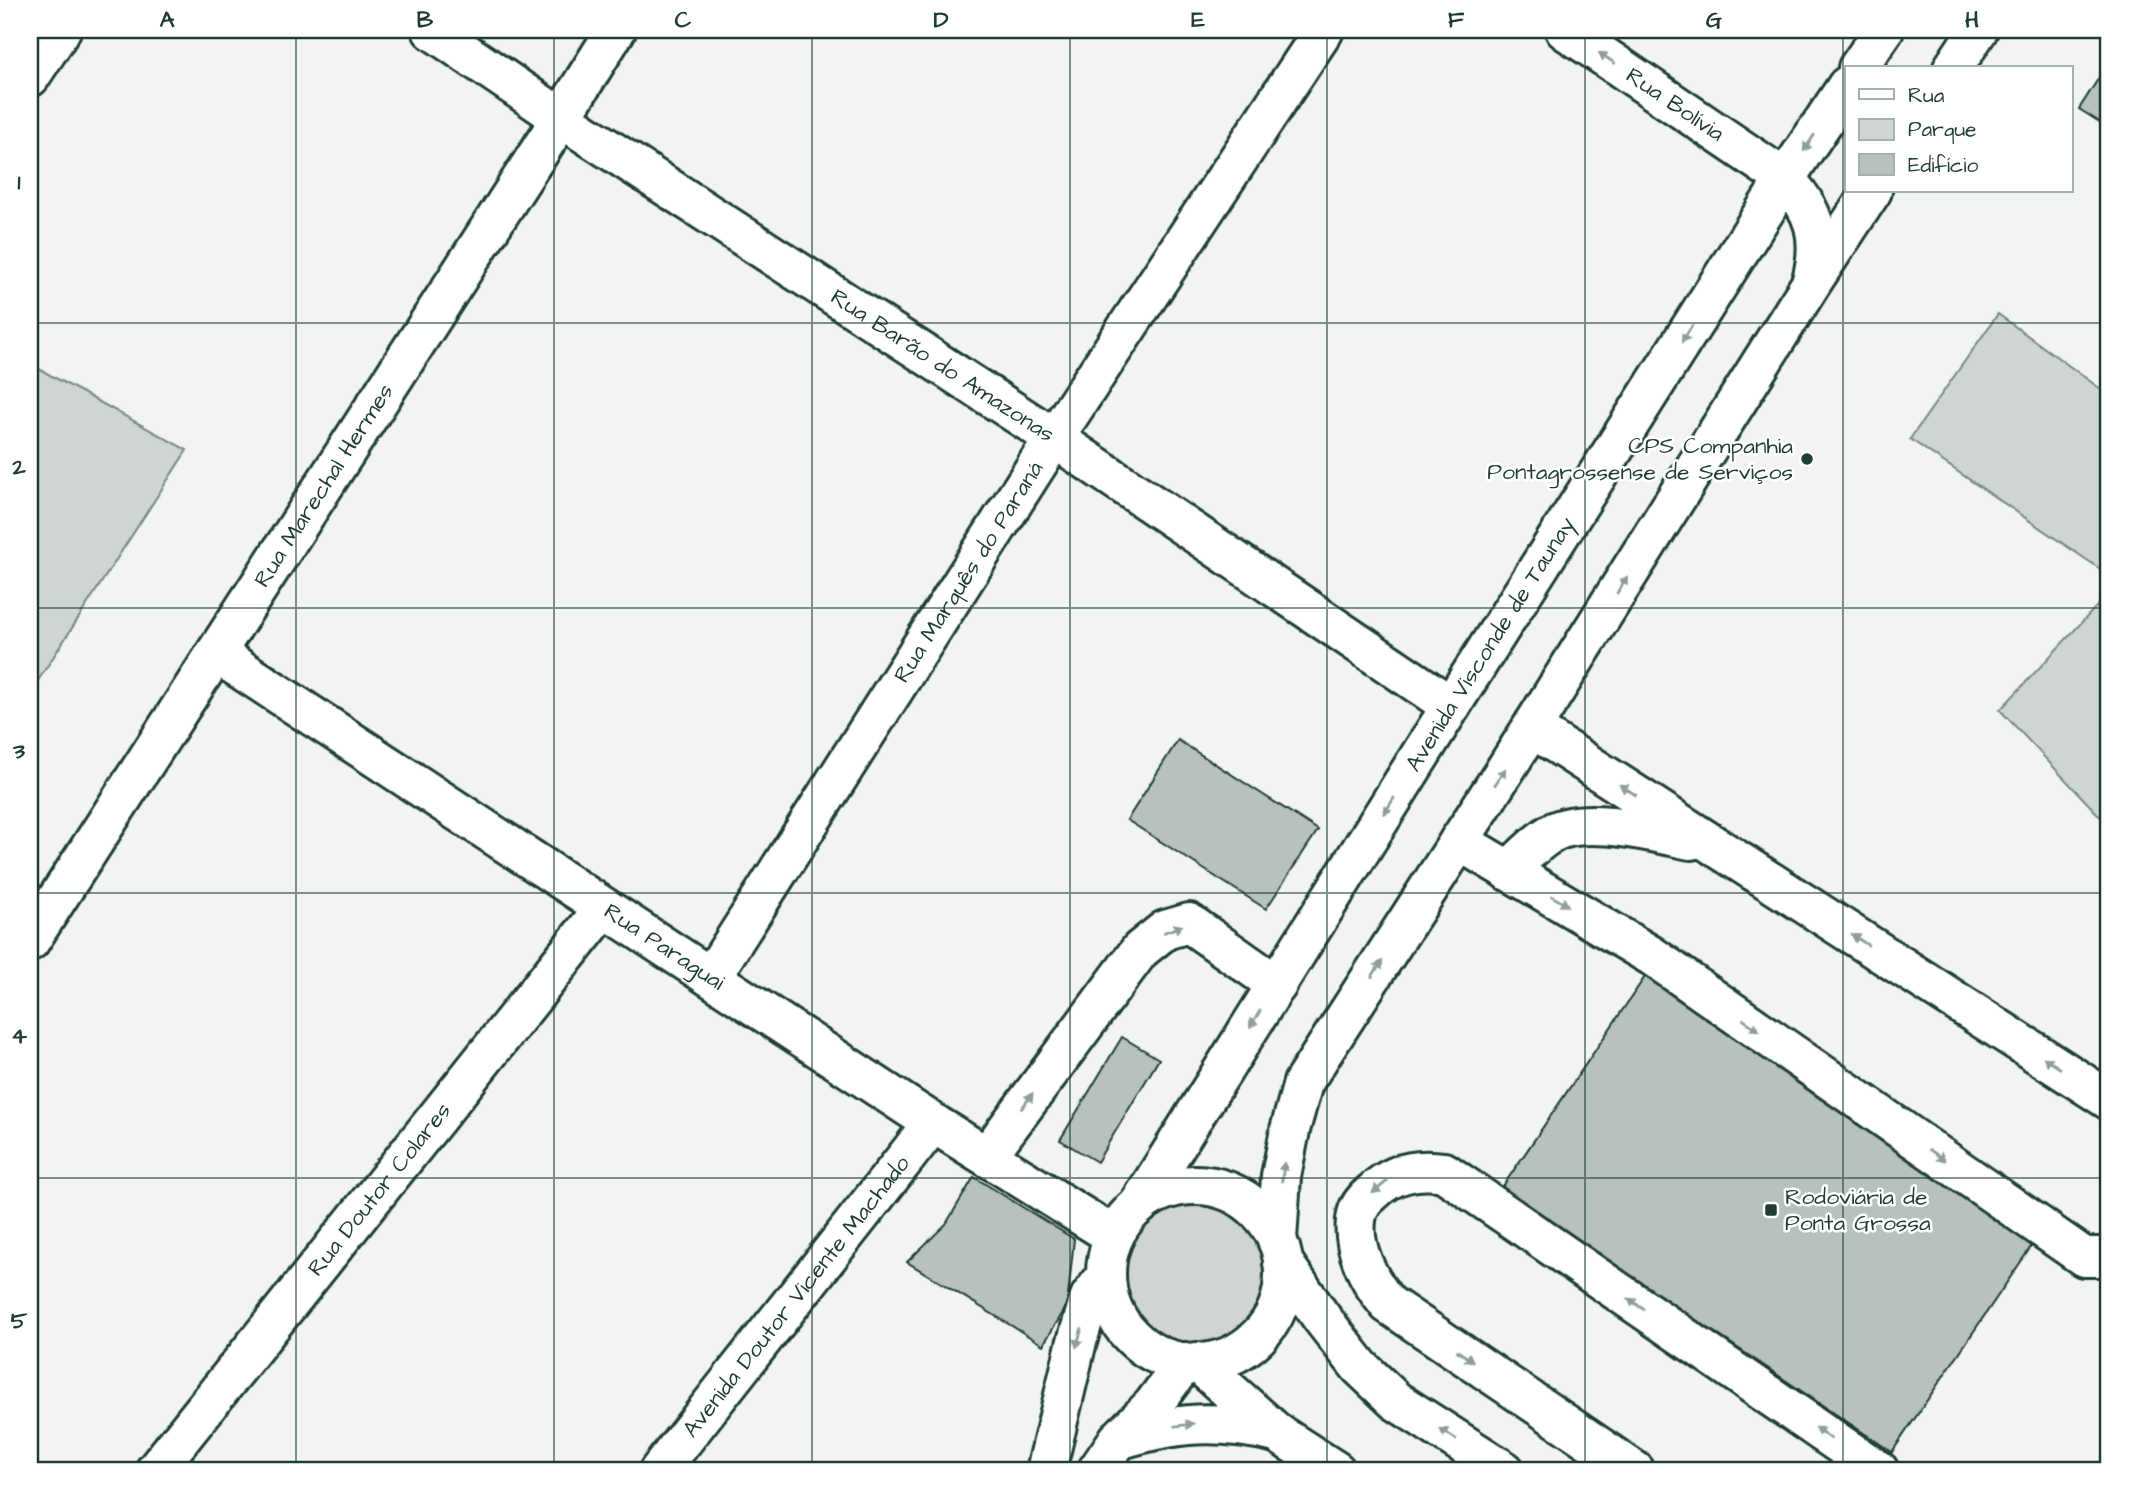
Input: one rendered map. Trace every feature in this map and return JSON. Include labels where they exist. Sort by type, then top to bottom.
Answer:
[{"type":"street","points":[[30,77],[61,30]]},
{"type":"street","name":"Rua Barão do Amazonas","points":[[432,30],[561,118],[1054,438],[1451,706]]},
{"type":"street","name":"Rua Marechal Hermes","points":[[30,941],[616,30]]},
{"type":"street","name":"Rua Marquês do Paraná","points":[[711,977],[1054,438],[1324,30]]},
{"type":"street","name":"Rua Bolívia","points":[[1565,30],[1785,179],[1806,204],[1813,219],[1817,261],[1812,282]]},
{"type":"street","points":[[1859,66],[1884,30]]},
{"type":"street","points":[[1954,66],[1978,30]]},
{"type":"street","name":"Avenida Visconde de Taunay","points":[[1138,1206],[1451,706],[1785,179],[1845,89]]},
{"type":"street","name":"Avenida Visconde de Taunay","points":[[1280,1251],[1266,1220],[1250,1204],[1230,1192],[1212,1186],[1173,1188],[1154,1195],[1138,1206],[1124,1220],[1114,1236],[1106,1276],[1108,1297],[1127,1332],[1142,1346],[1163,1357],[1208,1362],[1230,1356],[1250,1343],[1266,1327],[1277,1307],[1283,1285],[1280,1251],[1281,1176],[1303,1083],[1532,728],[1871,192]]},
{"type":"street","name":"Rua Paraguai","points":[[216,653],[933,1123],[1114,1236]]},
{"type":"street","points":[[1532,728],[2109,1100]]},
{"type":"street","points":[[1508,871],[1550,833],[1581,824],[1640,830],[1710,843]]},
{"type":"street","points":[[1459,841],[1652,956],[2084,1257],[2109,1256]]},
{"type":"street","name":"Rua Doutor Colares","points":[[155,1471],[604,908]]},
{"type":"street","points":[[987,1156],[1140,950],[1165,930],[1189,923],[1277,985]]},
{"type":"street","name":"Avenida Doutor Vicente Machado","points":[[659,1471],[933,1123]]},
{"type":"street","points":[[1635,1471],[1388,1304],[1368,1276],[1360,1256],[1357,1213],[1366,1198],[1393,1177],[1426,1170],[1444,1172],[1879,1471]]},
{"type":"street","points":[[1280,1251],[1321,1317],[1369,1376],[1396,1401],[1505,1471]]},
{"type":"street","name":"Avenida Visconde de Taunay","points":[[1046,1471],[1090,1297],[1106,1276]]},
{"type":"street","points":[[1107,1456],[1191,1362],[1277,1433],[1336,1471]]},
{"type":"street","points":[[1107,1456],[1153,1429],[1190,1424],[1239,1425],[1277,1433]]},
{"type":"green space","points":[[1998,314],[2109,395],[2109,569],[2106,573],[1910,439]]},
{"type":"green space","points":[[30,364],[187,450],[30,693]]},
{"type":"green space","points":[[2109,593],[2109,826],[2000,710]]},
{"type":"green space","points":[[1195,1205],[1221,1210],[1244,1225],[1259,1248],[1264,1274],[1259,1300],[1244,1323],[1221,1338],[1195,1343],[1169,1338],[1146,1323],[1131,1300],[1126,1274],[1131,1248],[1146,1225],[1169,1210]]},
{"type":"building","points":[[2109,62],[2109,128],[2079,109]]},
{"type":"building","points":[[1178,740],[1318,830],[1266,909],[1127,820]]},
{"type":"building","name":"Rodoviária de Ponta Grossa","points":[[1651,968],[2041,1232],[1892,1452],[1501,1189]]},
{"type":"building","points":[[1122,1037],[1159,1059],[1097,1162],[1060,1140]]},
{"type":"building","points":[[974,1177],[1074,1239],[1067,1306],[1043,1345],[907,1262],[946,1224]]},
{"type":"place","name":"CPS Companhia Pontagrossense de Serviços","points":[[1807,459]]},
{"type":"place","name":"Rodoviária de Ponta Grossa","points":[[1771,1210]]}]
